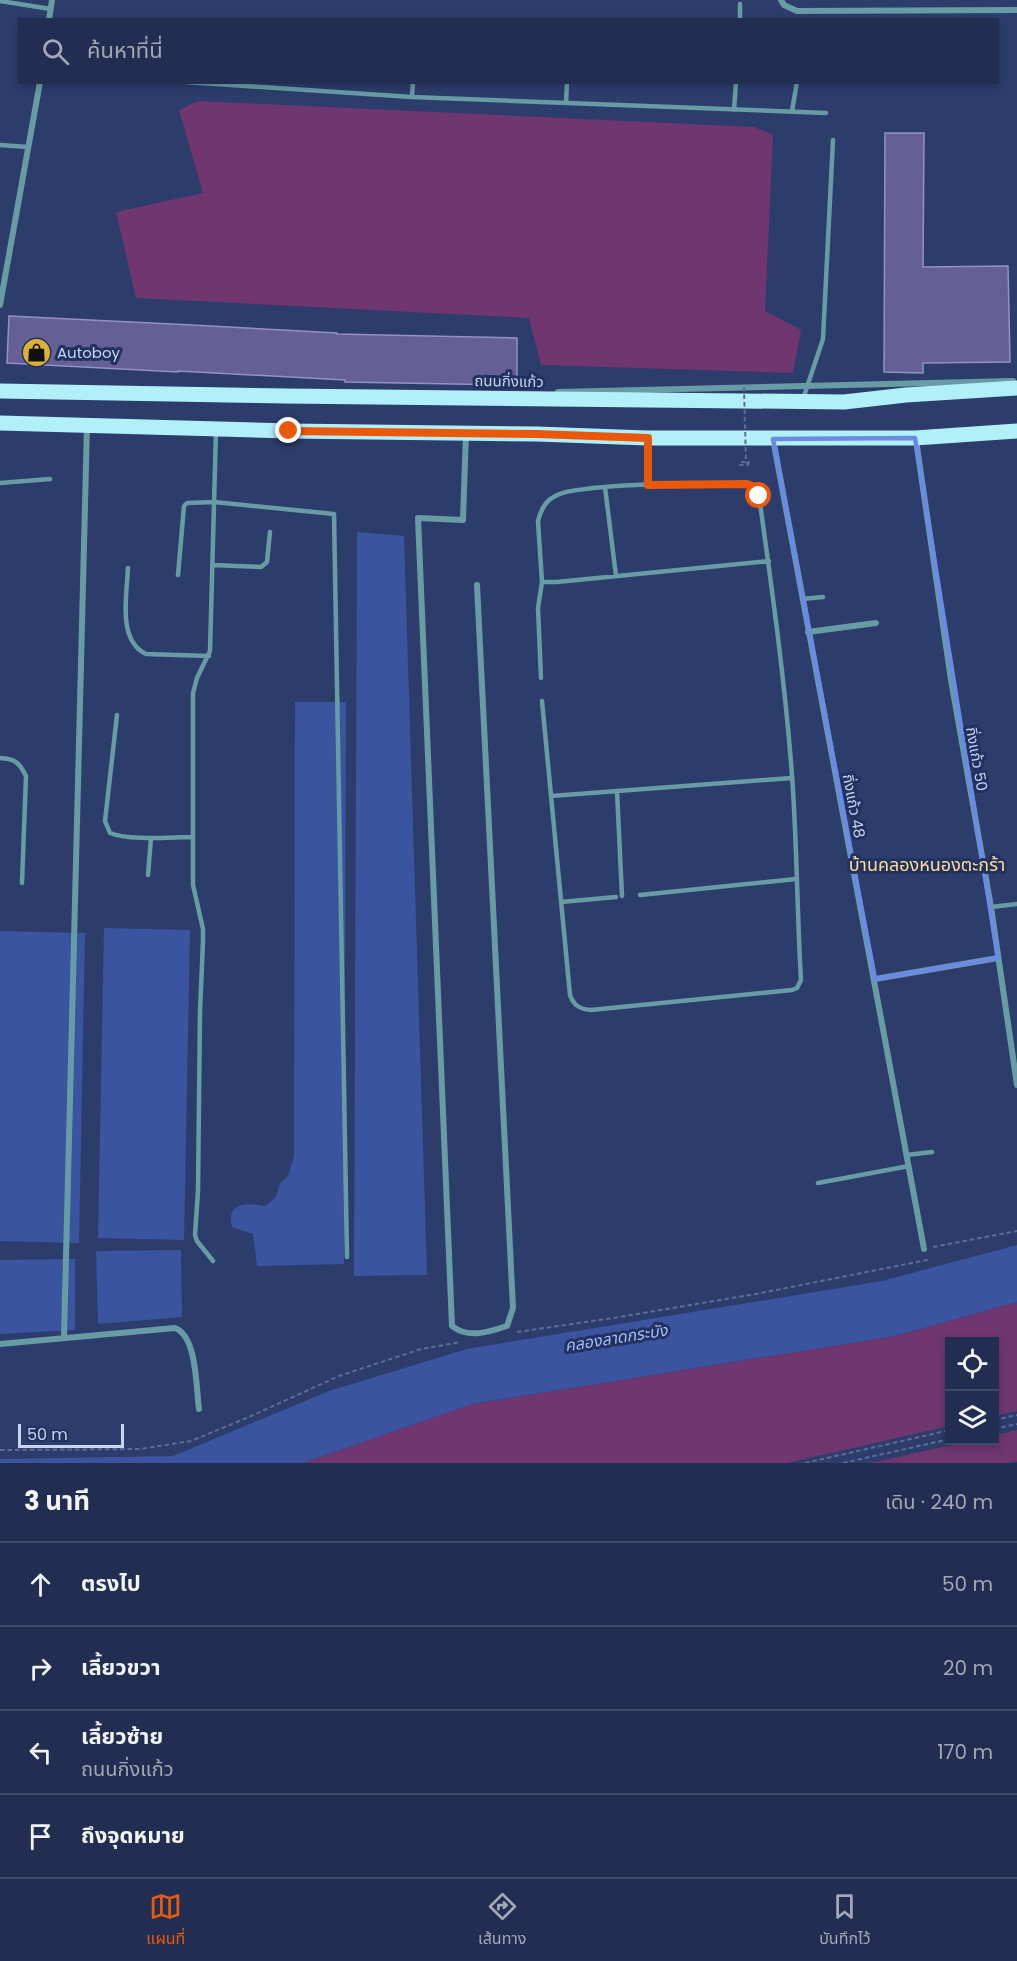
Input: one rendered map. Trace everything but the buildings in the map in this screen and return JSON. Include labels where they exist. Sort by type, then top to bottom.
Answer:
[{"type":"main road","name":"ถนนกิ่งแก้ว","points":[[0,391],[317,397],[844,402],[906,395],[1017,388]]},
{"type":"main road","points":[[0,423],[773,439],[915,438],[1017,431]]},
{"type":"street","points":[[49,18],[52,0]]},
{"type":"street","points":[[781,0],[797,11],[1017,10]]},
{"type":"street","points":[[0,306],[40,84]]},
{"type":"street","points":[[317,397],[1017,381]]},
{"type":"street","points":[[64,1337],[87,425]]},
{"type":"street","points":[[465,433],[463,520],[418,518],[452,1326],[459,1332],[484,1334],[507,1326],[513,1308],[477,585]]},
{"type":"street","name":"กิ่งแก้ว 50","points":[[915,438],[951,680],[991,907],[1017,1085]]},
{"type":"street","name":"กิ่งแก้ว 48","points":[[773,439],[924,1249]]},
{"type":"street","points":[[808,632],[876,623]]},
{"type":"street","points":[[875,979],[998,958]]},
{"type":"street","points":[[0,1344],[175,1328],[181,1330],[187,1337],[191,1347],[199,1409]]},
{"type":"lane","points":[[0,1],[51,9]]},
{"type":"lane","points":[[740,4],[740,18]]},
{"type":"lane","points":[[216,84],[412,97],[826,113]]},
{"type":"lane","points":[[412,97],[413,84]]},
{"type":"lane","points":[[566,104],[567,84]]},
{"type":"lane","points":[[734,110],[736,84]]},
{"type":"lane","points":[[792,111],[797,84]]},
{"type":"lane","points":[[802,402],[823,339],[833,140]]},
{"type":"lane","points":[[0,145],[28,147]]},
{"type":"lane","points":[[213,1261],[195,1235],[198,1191],[203,929],[194,895],[193,837],[194,693],[200,671],[208,656],[216,429]]},
{"type":"lane","points":[[648,438],[648,485]]},
{"type":"lane","points":[[0,483],[50,479]]},
{"type":"lane","points":[[541,678],[538,608],[542,582],[538,521],[550,499],[570,491],[605,487],[747,484],[754,487],[759,496],[769,561],[786,705],[792,778],[801,980],[797,988],[780,992],[591,1010],[578,1008],[570,995],[542,701]]},
{"type":"lane","points":[[605,487],[616,576]]},
{"type":"lane","points":[[178,576],[184,506],[189,502],[214,502],[334,514],[347,1257]]},
{"type":"lane","points":[[212,565],[261,567],[267,562],[270,532]]},
{"type":"lane","points":[[542,582],[769,561]]},
{"type":"lane","points":[[128,567],[126,626],[132,644],[138,651],[146,654],[208,656]]},
{"type":"lane","points":[[802,599],[823,597]]},
{"type":"lane","points":[[117,715],[105,821],[107,829],[116,836],[193,837]]},
{"type":"lane","points":[[0,758],[14,759],[21,765],[26,776],[22,883]]},
{"type":"lane","points":[[551,796],[792,778]]},
{"type":"lane","points":[[617,791],[622,896]]},
{"type":"lane","points":[[148,875],[151,838]]},
{"type":"lane","points":[[640,895],[796,879]]},
{"type":"lane","points":[[561,902],[616,897]]},
{"type":"lane","points":[[991,907],[1017,904]]},
{"type":"lane","points":[[907,1155],[932,1152]]},
{"type":"lane","points":[[818,1183],[909,1166]]},
{"type":"path","points":[[744,387],[747,464]]},
{"type":"path","points":[[515,1332],[756,1294],[927,1260],[924,1249],[1017,1232]]},
{"type":"path","points":[[0,1450],[140,1449],[191,1441],[339,1376],[421,1349],[468,1340]]},
{"type":"path","points":[[999,1419],[1017,1415]]},
{"type":"path","points":[[999,1428],[1017,1424]]},
{"type":"path","points":[[805,1463],[945,1431]]},
{"type":"path","points":[[843,1463],[945,1440]]},
{"type":"highlighted area","points":[[915,438],[998,958],[875,979],[773,439]]},
{"type":"shaded area","points":[[198,101],[754,127],[773,135],[765,311],[801,330],[793,373],[541,365],[529,318],[136,298],[116,212],[203,193],[179,110]]},
{"type":"shaded area","points":[[1017,1302],[1017,1411],[999,1415],[999,1337],[945,1337],[945,1427],[787,1463],[303,1463],[472,1404],[895,1336]]},
{"type":"shaded area","points":[[1017,1430],[1017,1461],[1010,1463],[870,1463],[952,1445],[999,1445],[999,1434]]},
{"type":"water","points":[[357,532],[404,536],[427,1275],[354,1276]]},
{"type":"water","points":[[295,702],[346,702],[344,1264],[257,1266],[253,1234],[232,1227],[232,1212],[235,1208],[245,1204],[266,1206],[276,1197],[280,1183],[288,1176],[294,1156]]},
{"type":"water","points":[[104,928],[190,930],[184,1240],[98,1238]]},
{"type":"water","points":[[0,931],[85,933],[79,1243],[0,1241]]},
{"type":"water","name":"คลองลาดกระบัง","points":[[1017,1245],[1017,1302],[895,1336],[472,1404],[303,1463],[0,1463],[0,1459],[173,1456],[329,1391],[467,1349],[882,1281]]},
{"type":"water","points":[[181,1250],[182,1317],[98,1324],[96,1251]]},
{"type":"water","points":[[75,1259],[75,1330],[0,1334],[0,1260]]},
{"type":"place","name":"Autoboy","points":[[36,352]]},
{"type":"district","name":"บ้านคลองหนองตะกร้า","points":[[927,864]]},
{"type":"route","points":[[289,431],[537,434],[648,438],[648,485],[747,484],[754,487],[759,496]]}]
